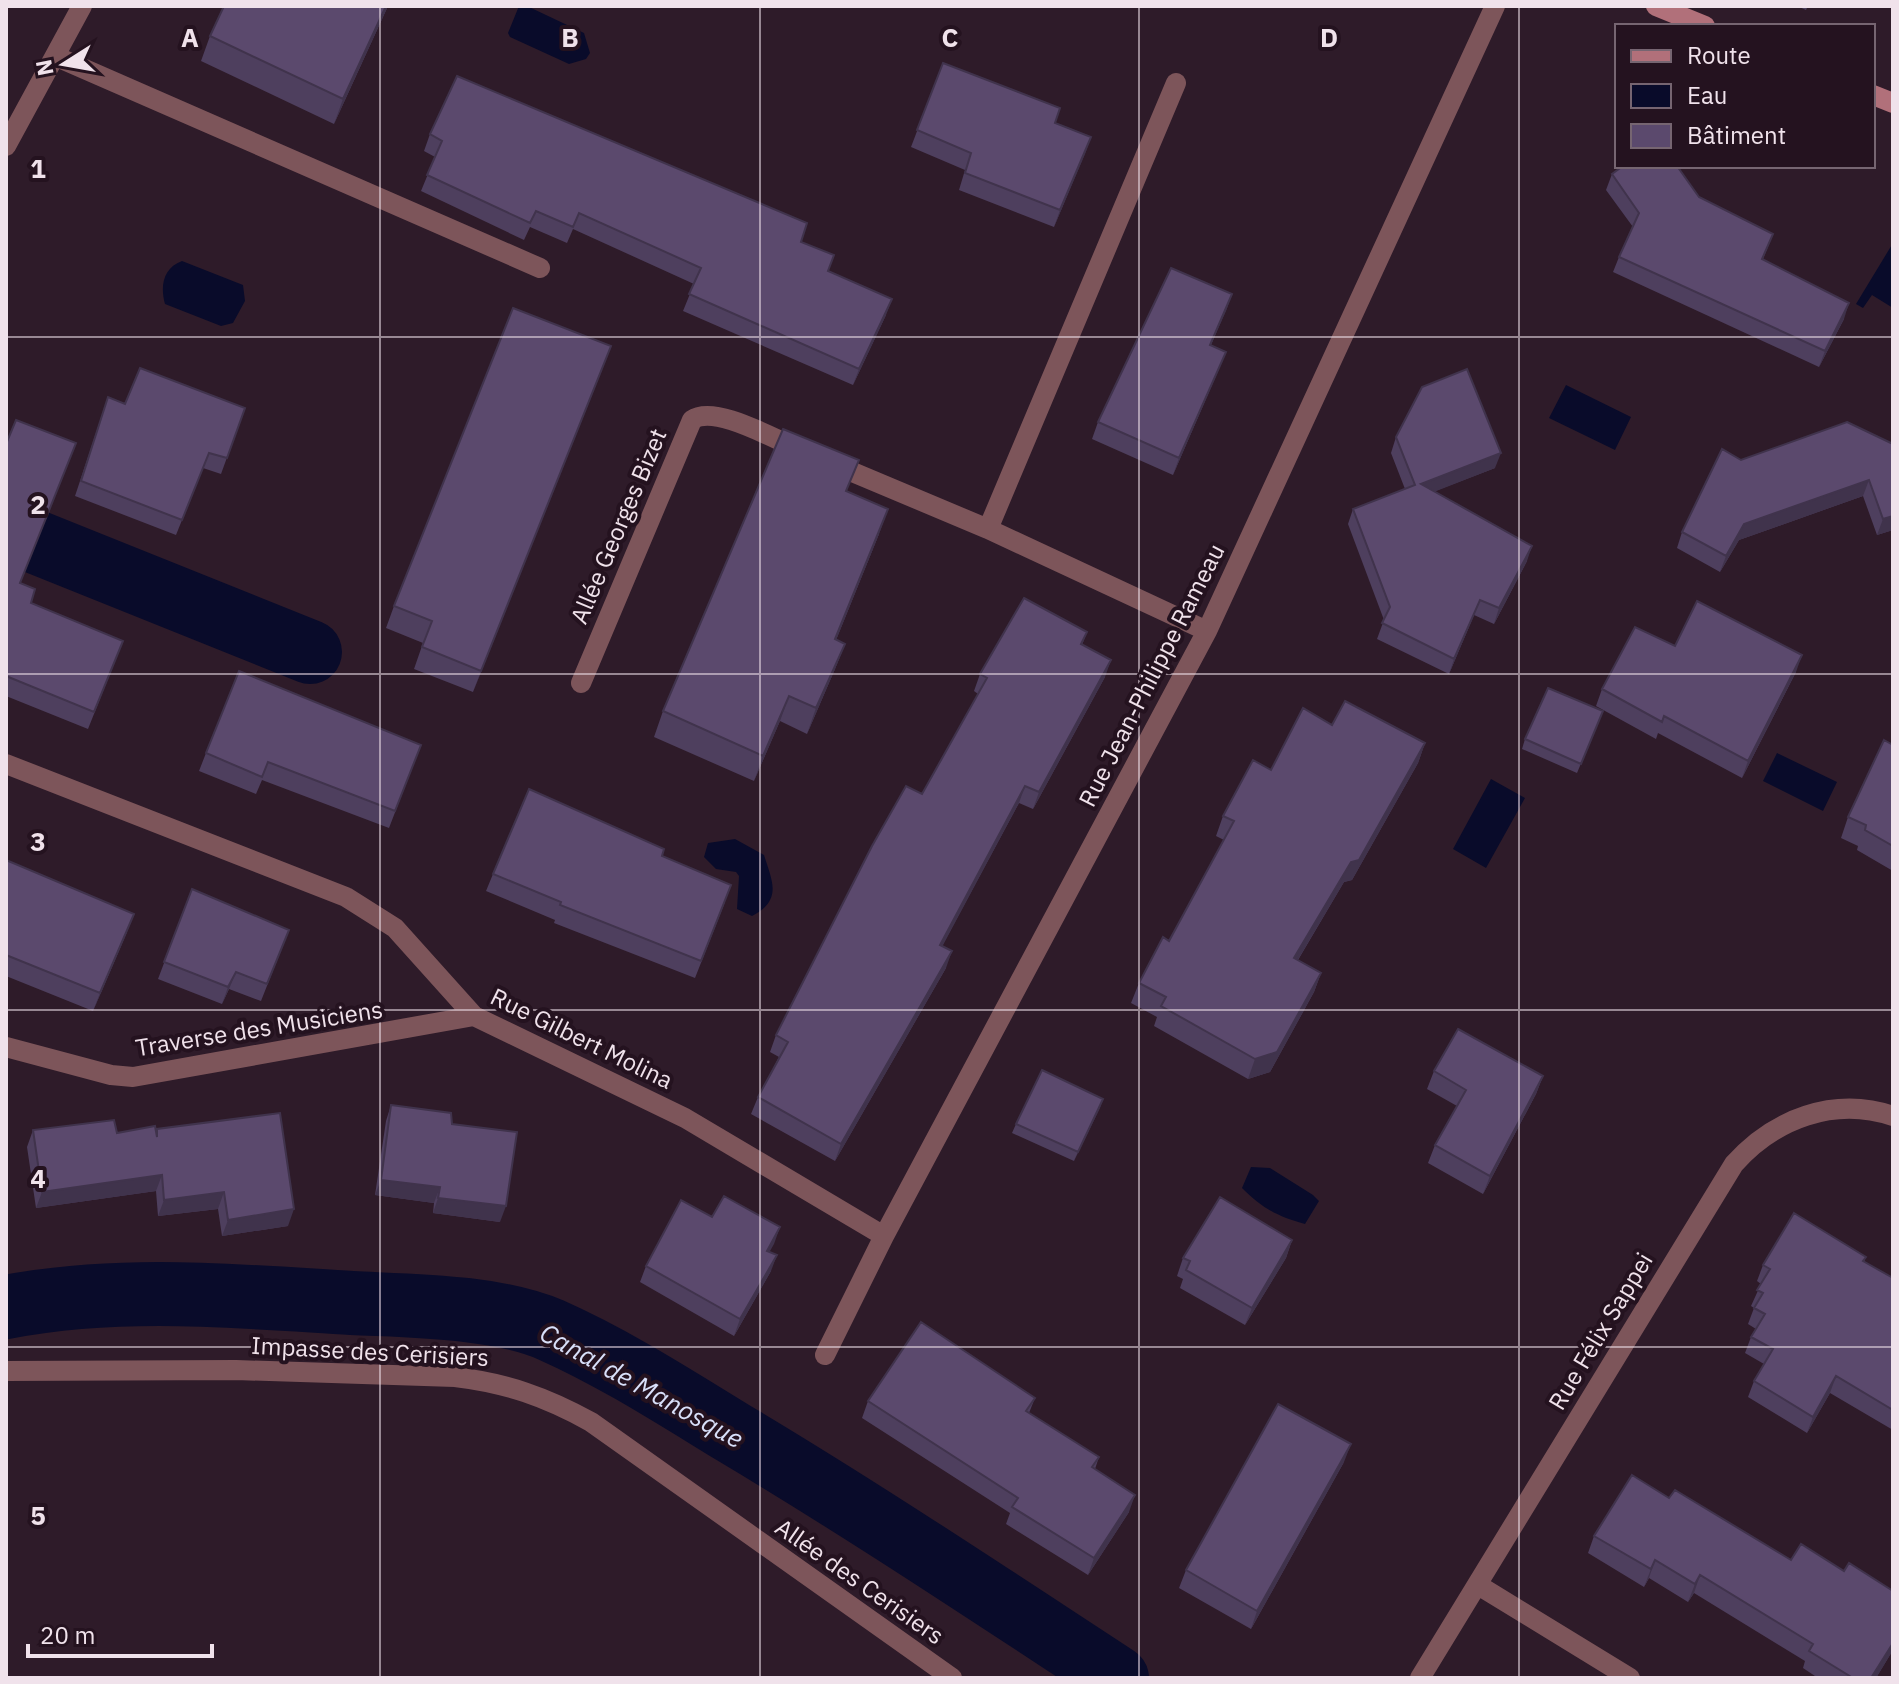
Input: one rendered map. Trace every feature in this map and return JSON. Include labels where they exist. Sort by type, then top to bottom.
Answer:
[{"type":"street","points":[[6,146],[82,6]]},
{"type":"street","name":"Rue Jean-Philippe Rameau","points":[[825,1355],[884,1236],[1207,631],[1495,6]]},
{"type":"street","points":[[1656,6],[1700,24]]},
{"type":"street","points":[[57,57],[540,268]]},
{"type":"street","points":[[988,529],[1176,83]]},
{"type":"street","name":"Allée Georges Bizet","points":[[581,683],[687,429],[699,415],[718,415],[988,529],[1207,631]]},
{"type":"street","name":"Rue Gilbert Molina","points":[[6,764],[346,897],[395,928],[474,1016],[685,1118],[884,1236]]},
{"type":"street","name":"Traverse des Musiciens","points":[[6,1047],[111,1075],[133,1077],[474,1016]]},
{"type":"street","name":"Rue Félix Sappei","points":[[1420,1678],[1631,1328],[1747,1148],[1794,1117],[1848,1110],[1893,1116]]},
{"type":"street","name":"Impasse des Cerisiers","points":[[6,1371],[236,1370],[486,1380],[543,1396],[591,1422],[737,1526]]},
{"type":"street","name":"Allée des Cerisiers","points":[[737,1526],[952,1678]]},
{"type":"street","points":[[1478,1585],[1630,1678]]},
{"type":"water","points":[[519,6],[527,6],[584,33],[590,53],[586,59],[569,64],[510,37],[508,33]]},
{"type":"water","points":[[1893,243],[1893,308],[1872,295],[1863,308],[1856,304]]},
{"type":"water","points":[[182,261],[243,285],[245,301],[233,323],[221,326],[165,304],[164,278],[171,268]]},
{"type":"water","points":[[1566,385],[1631,417],[1615,450],[1549,418]]},
{"type":"water","points":[[1777,753],[1837,782],[1823,811],[1763,781]]},
{"type":"water","points":[[1491,779],[1525,798],[1486,868],[1453,849]]},
{"type":"water","points":[[735,839],[764,855],[772,882],[772,897],[762,910],[752,916],[737,909],[739,876],[736,872],[716,869],[704,857],[708,843]]},
{"type":"water","points":[[1251,1167],[1270,1168],[1319,1201],[1305,1224],[1271,1211],[1242,1188]]},
{"type":"building","points":[[224,6],[386,6],[343,99],[210,36]]},
{"type":"building","points":[[943,63],[1060,108],[1055,123],[1091,137],[1060,210],[965,173],[971,153],[917,130]]},
{"type":"building","points":[[457,76],[807,223],[801,242],[834,255],[828,271],[892,299],[859,369],[689,294],[701,268],[579,213],[573,227],[536,211],[530,223],[427,175],[442,141],[430,134]]},
{"type":"building","points":[[1620,168],[1678,168],[1699,197],[1773,234],[1762,259],[1849,303],[1825,351],[1619,257],[1639,213],[1612,174]]},
{"type":"building","points":[[1171,268],[1232,294],[1210,345],[1226,352],[1179,458],[1098,422]]},
{"type":"building","points":[[513,308],[611,346],[481,671],[422,647],[432,621],[394,606]]},
{"type":"building","points":[[140,368],[245,408],[227,458],[209,453],[182,520],[81,481],[108,397],[125,404]]},
{"type":"building","points":[[1467,369],[1501,453],[1421,484],[1532,546],[1499,608],[1480,600],[1454,659],[1382,623],[1390,607],[1353,509],[1415,485],[1396,437],[1422,387]]},
{"type":"building","points":[[16,420],[76,443],[20,583],[35,589],[31,603],[123,641],[94,712],[6,676],[6,444]]},
{"type":"building","points":[[1847,422],[1893,444],[1893,516],[1883,519],[1869,480],[1744,524],[1726,556],[1682,532],[1722,449],[1741,460]]},
{"type":"building","points":[[783,429],[859,460],[846,491],[888,509],[835,639],[845,644],[816,708],[789,696],[763,756],[663,711]]},
{"type":"building","points":[[1024,598],[1087,632],[1081,644],[1111,660],[1039,792],[1025,786],[940,945],[952,951],[841,1144],[758,1097],[788,1042],[776,1035],[906,786],[922,794],[987,678],[980,674]]},
{"type":"building","points":[[1697,601],[1802,655],[1748,761],[1664,716],[1662,722],[1602,689],[1635,627],[1675,646]]},
{"type":"building","points":[[239,671],[421,745],[395,811],[268,762],[262,777],[206,753]]},
{"type":"building","points":[[1548,688],[1603,711],[1581,764],[1525,739]]},
{"type":"building","points":[[1345,701],[1425,743],[1359,860],[1351,862],[1294,958],[1321,973],[1277,1052],[1255,1059],[1161,1006],[1166,997],[1139,983],[1163,937],[1169,941],[1234,821],[1223,816],[1253,760],[1271,770],[1303,708],[1332,725]]},
{"type":"building","points":[[1884,740],[1893,745],[1893,846],[1865,830],[1866,825],[1848,817]]},
{"type":"building","points":[[529,789],[664,849],[662,856],[731,885],[701,961],[560,905],[561,902],[493,874]]},
{"type":"building","points":[[6,860],[134,914],[100,993],[6,955]]},
{"type":"building","points":[[192,889],[289,930],[267,984],[236,972],[228,987],[164,962]]},
{"type":"building","points":[[1458,1029],[1543,1076],[1490,1176],[1435,1145],[1466,1090],[1434,1071]]},
{"type":"building","points":[[1042,1070],[1103,1099],[1078,1152],[1016,1124]]},
{"type":"building","points":[[391,1105],[451,1113],[452,1124],[517,1132],[506,1206],[438,1198],[440,1187],[381,1180]]},
{"type":"building","points":[[280,1113],[294,1209],[228,1220],[224,1192],[164,1200],[162,1175],[42,1192],[33,1130],[114,1120],[117,1133],[155,1126],[157,1137],[157,1129]]},
{"type":"building","points":[[724,1196],[780,1227],[767,1251],[777,1255],[740,1319],[646,1266],[681,1200],[712,1217]]},
{"type":"building","points":[[1220,1197],[1292,1240],[1252,1308],[1186,1270],[1190,1261],[1183,1258]]},
{"type":"building","points":[[1794,1213],[1866,1257],[1863,1261],[1893,1278],[1893,1410],[1836,1376],[1813,1417],[1754,1381],[1773,1349],[1751,1337],[1765,1314],[1754,1308],[1763,1293],[1757,1290],[1770,1269],[1763,1265]]},
{"type":"building","points":[[921,1322],[1035,1398],[1026,1411],[1099,1457],[1092,1467],[1135,1495],[1094,1558],[1012,1507],[1018,1498],[868,1401]]},
{"type":"building","points":[[1278,1404],[1351,1444],[1257,1611],[1186,1570]]},
{"type":"building","points":[[1632,1475],[1669,1498],[1675,1490],[1791,1560],[1801,1544],[1844,1571],[1849,1563],[1893,1591],[1893,1643],[1871,1678],[1853,1678],[1809,1651],[1813,1644],[1700,1575],[1695,1584],[1655,1560],[1651,1569],[1594,1536]]},
{"type":"waterway","points":[[6,530],[310,652]]},
{"type":"waterway","name":"Canal de Manosque","points":[[6,1307],[93,1296],[179,1294],[453,1309],[529,1322],[574,1341],[665,1391],[878,1522],[1117,1678]]}]
